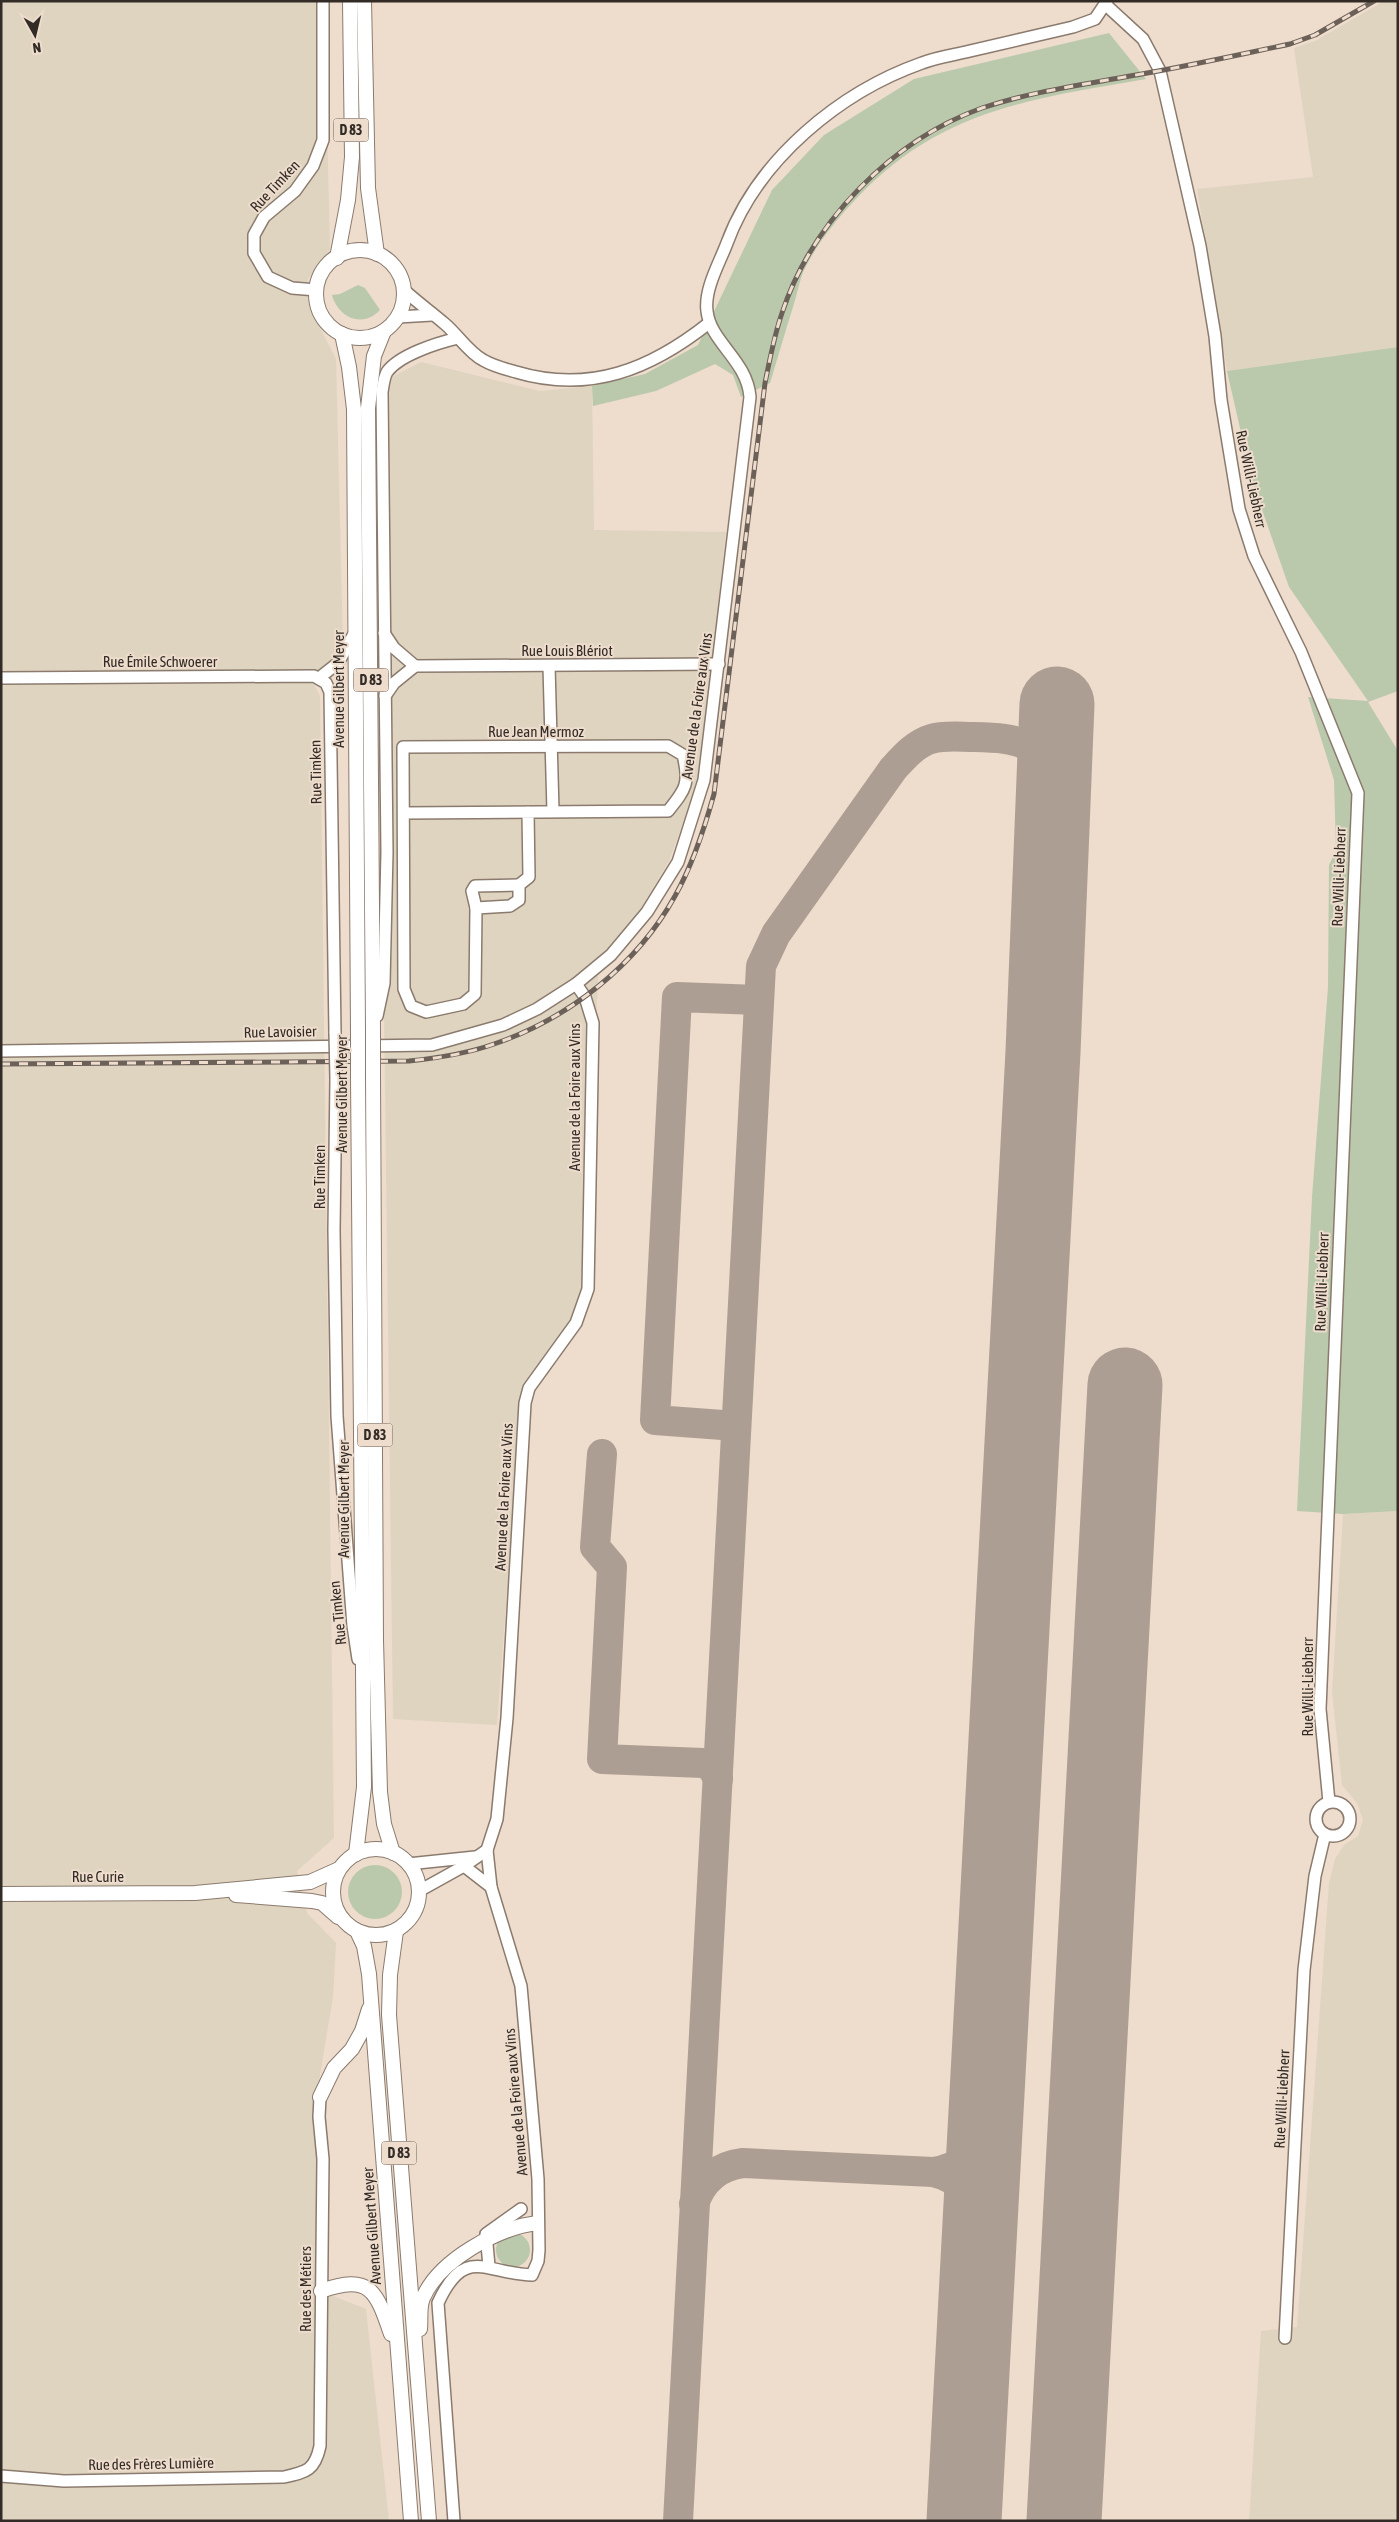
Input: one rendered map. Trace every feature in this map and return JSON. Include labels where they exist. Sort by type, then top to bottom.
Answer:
[{"type":"main road","name":"D 83","points":[[337,258],[348,200],[352,157],[350,1]]},
{"type":"main road","name":"D 83","points":[[364,1],[368,188],[377,254]]},
{"type":"main road","points":[[384,331],[364,338],[342,334],[329,325],[322,316],[318,306],[317,290],[321,275],[337,258],[357,251],[377,254],[396,268],[404,290],[403,305],[398,317]]},
{"type":"main road","name":"Avenue Gilbert Meyer","points":[[393,1853],[384,1824],[380,1792],[376,1630],[368,408],[374,356],[384,331],[398,317]]},
{"type":"main road","name":"Avenue Gilbert Meyer","points":[[342,334],[349,367],[354,409],[364,1787],[356,1854]]},
{"type":"main road","points":[[381,1849],[393,1853],[408,1864],[418,1881],[419,1891],[413,1914],[396,1931],[383,1935],[369,1935],[356,1931],[344,1922],[336,1910],[332,1896],[334,1882],[339,1869],[356,1854],[368,1850],[381,1849]]},
{"type":"main road","name":"Rue Curie","points":[[195,1893],[310,1882],[339,1869]]},
{"type":"main road","name":"Rue Curie","points":[[1,1894],[195,1893],[312,1901],[322,1903],[344,1922]]},
{"type":"main road","name":"Avenue Gilbert Meyer","points":[[356,1931],[367,1957],[412,2521]]},
{"type":"main road","name":"D 83","points":[[396,1931],[390,1974],[389,2015],[428,2521]]},
{"type":"main road","points":[[320,2097],[334,2068],[352,2049],[359,2037],[371,2001]]},
{"type":"main road","points":[[416,2374],[422,2300],[435,2276],[504,2230],[538,2226]]},
{"type":"main road","points":[[321,2291],[342,2284],[361,2285],[373,2292],[381,2304],[398,2355]]},
{"type":"street","name":"Rue Timken","points":[[317,290],[292,288],[268,277],[254,254],[254,235],[264,216],[294,191],[309,172],[323,140],[323,1]]},
{"type":"street","points":[[404,290],[445,324],[482,360],[502,368],[550,380],[582,380],[611,376],[639,367],[670,352],[709,323],[706,310],[707,298],[734,225],[774,164],[808,129],[838,106],[922,62],[1095,19],[1107,3]]},
{"type":"street","name":"Rue Willi-Liebherr","points":[[1107,3],[1143,39],[1160,71],[1200,246],[1215,336],[1221,400],[1239,509],[1254,556],[1301,652],[1358,793],[1320,1709],[1329,1802]]},
{"type":"street","points":[[398,317],[432,315]]},
{"type":"street","name":"Avenue de la Foire aux Vins","points":[[454,2521],[438,2303],[453,2277],[464,2269],[479,2265],[518,2274],[532,2275],[538,2261],[539,2250],[538,2179],[521,1986],[482,1853],[496,1819],[507,1718],[525,1403],[529,1388],[576,1324],[588,1289],[593,1023],[585,997],[576,984],[611,955],[647,912],[678,862],[704,780],[750,397],[749,384],[742,369],[709,323]]},
{"type":"street","name":"Avenue Gilbert Meyer","points":[[373,1032],[384,983],[387,852],[382,392],[386,373],[406,357],[438,343],[458,338]]},
{"type":"street","points":[[319,678],[338,663],[355,632]]},
{"type":"street","points":[[384,632],[394,648],[415,666],[394,682],[384,696]]},
{"type":"street","name":"Rue Louis Blériot","points":[[415,666],[719,664]]},
{"type":"street","points":[[404,813],[553,811],[549,666]]},
{"type":"street","name":"Rue Émile Schwoerer","points":[[1,678],[300,676],[319,678]]},
{"type":"street","name":"Rue Timken","points":[[319,678],[326,683],[330,692],[336,1079],[334,1230],[337,1416],[353,1626],[362,1679]]},
{"type":"street","name":"Rue Jean Mermoz","points":[[404,813],[403,747],[668,746],[683,754],[688,775],[682,794],[668,811],[553,811]]},
{"type":"street","points":[[386,787],[404,813],[404,989],[412,1006],[426,1012],[462,1004],[475,994],[476,908],[472,891],[475,886],[519,885],[529,877],[528,812]]},
{"type":"street","points":[[387,852],[395,827],[404,813]]},
{"type":"street","points":[[476,908],[510,906],[519,900],[519,885]]},
{"type":"street","name":"Rue Lavoisier","points":[[1,1051],[432,1045],[503,1025],[537,1009],[576,984]]},
{"type":"street","points":[[1329,1802],[1345,1806],[1350,1816],[1350,1821],[1345,1831],[1341,1834],[1330,1836],[1325,1834],[1317,1825],[1316,1819],[1320,1808],[1329,1802]]},
{"type":"street","name":"Rue Willi-Liebherr","points":[[1285,2338],[1304,1970],[1315,1876],[1325,1834]]},
{"type":"street","points":[[408,1864],[482,1853]]},
{"type":"street","points":[[419,1891],[464,1866],[482,1853]]},
{"type":"street","points":[[464,1866],[491,1887]]},
{"type":"street","name":"Rue des Métiers","points":[[301,2473],[311,2468],[317,2458],[320,2446],[323,2160],[319,2117],[320,2097]]},
{"type":"street","points":[[489,2266],[486,2234],[521,2209]]},
{"type":"street","name":"Rue des Frères Lumière","points":[[1,2476],[64,2481],[126,2481],[284,2477],[301,2473]]},
{"type":"shaded area","points":[[1,1],[324,1],[330,249],[308,279],[309,306],[336,359],[343,646],[313,682],[320,696],[334,1838],[297,1871],[307,1913],[336,1943],[333,1997],[318,2087],[318,2290],[366,2309],[389,2521],[1,2521]]},
{"type":"shaded area","points":[[1384,1],[1398,1],[1398,347],[1227,371],[1197,189],[1313,177],[1294,48],[1315,41]]},
{"type":"shaded area","points":[[421,362],[540,391],[592,386],[594,530],[726,532],[700,778],[669,861],[640,910],[599,960],[584,1280],[575,1317],[522,1390],[497,1725],[393,1719],[384,1010],[392,953],[385,412],[392,377]]},
{"type":"shaded area","points":[[1398,1511],[1398,2521],[1249,2521],[1261,2331],[1297,2327],[1329,1883],[1335,1859],[1344,1845],[1358,1836],[1363,1820],[1357,1803],[1342,1785],[1332,1692],[1343,1514]]},
{"type":"green space","points":[[1109,33],[1146,79],[1026,102],[989,113],[954,127],[920,146],[887,169],[855,200],[827,233],[804,270],[770,383],[741,397],[733,375],[715,364],[656,391],[593,406],[592,386],[645,374],[698,345],[772,190],[824,135],[914,79]]},
{"type":"green space","points":[[358,285],[365,288],[380,310],[366,319],[352,318],[345,314],[335,303],[332,295],[340,294]]},
{"type":"green space","points":[[1398,347],[1398,691],[1368,702],[1398,751],[1398,1511],[1343,1514],[1297,1511],[1312,1197],[1328,987],[1329,865],[1336,851],[1334,780],[1308,697],[1368,701],[1289,587],[1252,481],[1227,371]]},
{"type":"green space","points":[[375,1865],[385,1867],[394,1873],[400,1882],[402,1892],[400,1902],[394,1911],[385,1917],[375,1919],[365,1917],[356,1911],[350,1902],[348,1892],[350,1882],[356,1873],[365,1867]]},
{"type":"green space","points":[[513,2233],[520,2234],[525,2238],[529,2243],[529,2257],[525,2262],[520,2266],[513,2267],[506,2266],[501,2262],[497,2257],[496,2250],[497,2243],[501,2238],[506,2234]]},
{"type":"taxiway","points":[[678,2521],[761,966],[776,934],[893,769],[910,751],[925,741],[947,737],[1017,741],[1037,752],[1050,775],[1054,792]]},
{"type":"taxiway","points":[[736,1426],[655,1420],[677,997],[758,1000]]},
{"type":"taxiway","points":[[602,1454],[595,1547],[612,1567],[602,1759],[703,1763],[712,1767],[718,1779]]},
{"type":"taxiway","points":[[933,2172],[952,2167],[966,2158],[976,2144],[984,2126]]},
{"type":"taxiway","points":[[694,2204],[697,2195],[706,2181],[726,2167],[743,2163],[933,2172],[951,2179],[964,2190],[973,2205],[979,2224]]},
{"type":"runway","points":[[964,2521],[1043,1052],[1057,704]]},
{"type":"runway","points":[[1064,2521],[1125,1385]]},
{"type":"railway","points":[[1,1064],[409,1061],[452,1055],[494,1044],[548,1020],[598,986],[621,967],[659,921],[687,872],[706,821],[714,794],[765,383],[770,356],[782,313],[796,279],[813,247],[835,217],[860,188],[887,163],[917,141],[949,122],[982,108],[1037,93],[1170,69],[1290,44],[1315,35],[1374,1]]}]
